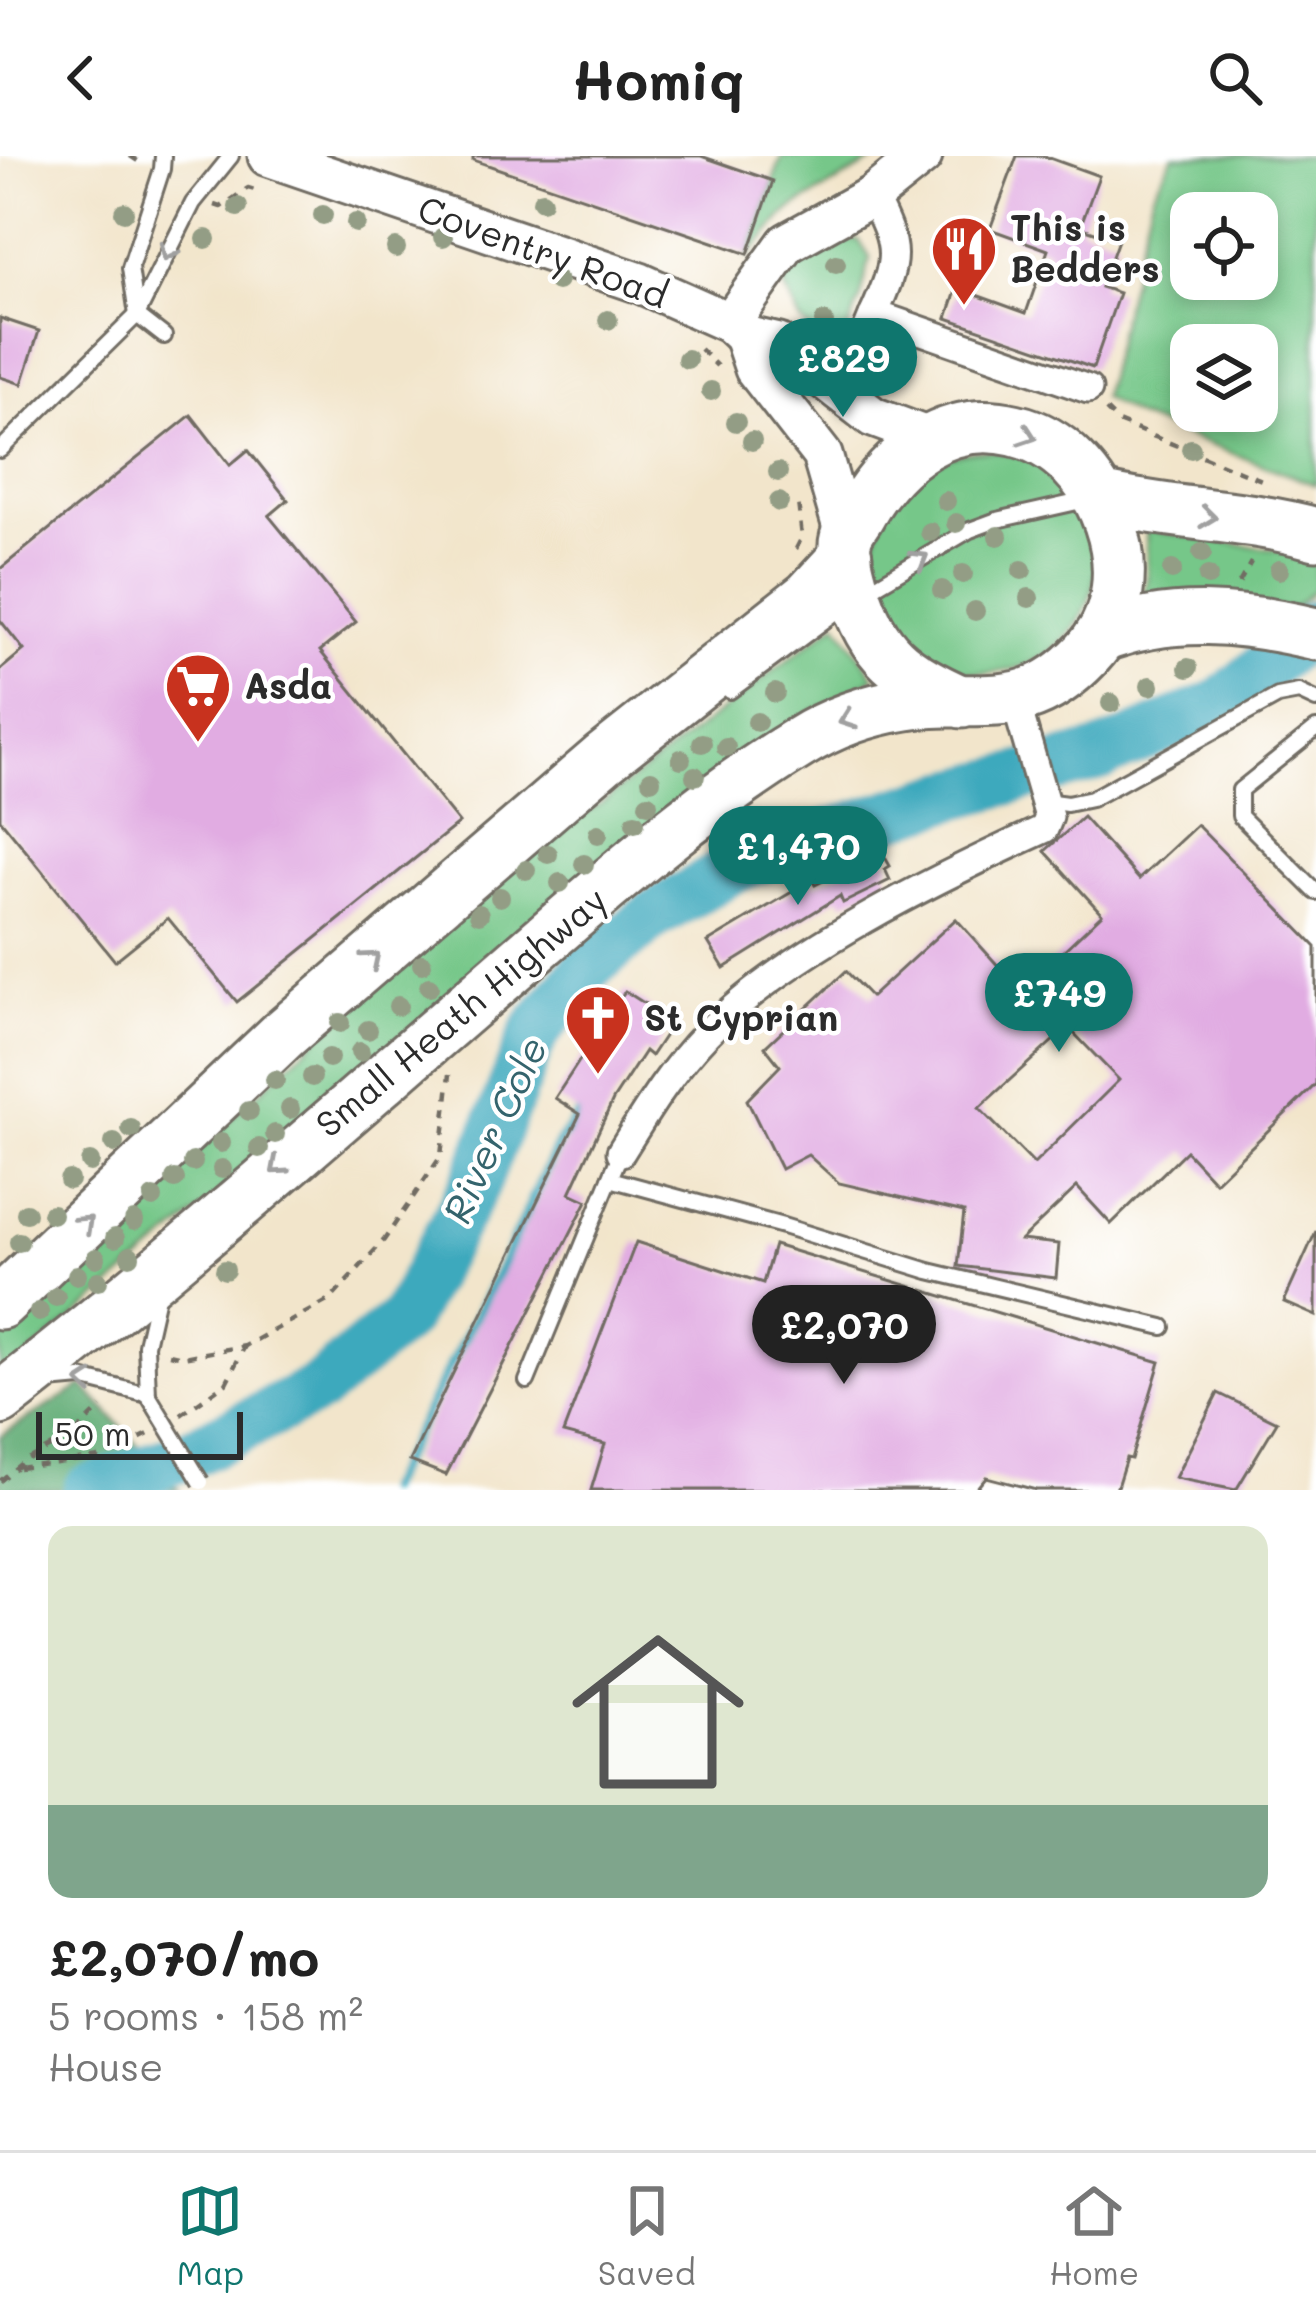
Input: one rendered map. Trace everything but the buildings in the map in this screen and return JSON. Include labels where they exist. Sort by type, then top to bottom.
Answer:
[{"type":"highway","points":[[0,1303],[284,1034],[621,744],[849,564],[876,486],[907,454],[932,439],[986,426],[1045,440],[1087,476],[1112,524],[1117,568],[1114,599],[1100,637],[1021,722]]},
{"type":"highway","points":[[1101,498],[1153,510],[1286,525],[1316,534]]},
{"type":"highway","points":[[849,564],[873,640],[914,680],[962,702]]},
{"type":"highway","points":[[1100,637],[1122,628],[1175,619],[1228,616],[1295,629]]},
{"type":"highway","name":"Small Heath Highway","points":[[10,1392],[552,934],[749,774],[834,723],[909,704],[962,702],[1021,722]]},
{"type":"street","points":[[849,564],[822,454],[755,369],[737,329],[787,243],[872,196],[922,156]]},
{"type":"street","name":"Coventry Road","points":[[269,175],[583,262],[779,344],[872,417],[932,439]]},
{"type":"street","points":[[855,360],[893,267],[894,240],[872,196]]},
{"type":"street","points":[[874,314],[1088,389]]},
{"type":"street","points":[[621,1152],[658,1091],[707,1033],[745,1000],[826,943],[1044,829],[1049,817],[1021,722]]},
{"type":"lane","points":[[0,449],[137,315],[197,198],[231,156]]},
{"type":"lane","points":[[163,163],[130,268],[137,315],[164,336]]},
{"type":"lane","points":[[723,695],[849,564],[997,520],[1101,498]]},
{"type":"lane","points":[[1044,796],[1067,804],[1091,799],[1278,696],[1299,692],[1316,700]]},
{"type":"lane","points":[[1316,729],[1240,790],[1237,804],[1240,816],[1316,892]]},
{"type":"lane","points":[[481,866],[556,820]]},
{"type":"lane","points":[[527,1381],[621,1152]]},
{"type":"lane","points":[[610,1179],[929,1271],[1163,1327]]},
{"type":"lane","points":[[165,1264],[146,1345],[148,1395],[201,1482]]},
{"type":"lane","points":[[10,1392],[82,1378],[148,1395]]},
{"type":"path","points":[[130,156],[135,162],[163,163]]},
{"type":"path","points":[[197,198],[221,207],[269,175]]},
{"type":"path","points":[[695,344],[723,374]]},
{"type":"path","points":[[1088,389],[1118,422],[1268,483]]},
{"type":"path","points":[[791,558],[802,537],[798,497]]},
{"type":"path","points":[[146,1345],[155,1352],[183,1357],[230,1352],[331,1299],[384,1240],[441,1156],[452,1064]]},
{"type":"path","points":[[0,1480],[74,1434],[106,1402],[105,1384]]},
{"type":"green space","points":[[782,156],[882,156],[788,211],[746,259]]},
{"type":"green space","points":[[1173,156],[1316,156],[1316,485],[1176,432],[1278,432],[1278,324],[1170,324],[1170,430],[1102,397],[1152,195]]},
{"type":"green space","points":[[834,238],[859,240],[870,258],[861,297],[838,354],[800,321],[783,284],[791,265]]},
{"type":"green space","points":[[985,451],[1027,460],[1063,484],[1087,520],[1096,562],[1087,604],[1063,640],[1027,664],[985,673],[943,664],[907,640],[883,604],[874,562],[883,520],[907,484],[943,460]]},
{"type":"green space","points":[[1146,529],[1316,559],[1316,588],[1293,608],[1142,604],[1147,580]]},
{"type":"green space","points":[[837,622],[875,677],[743,753],[0,1380],[0,1337],[502,863],[600,804]]},
{"type":"green space","points":[[83,1385],[179,1490],[0,1490],[0,1436]]},
{"type":"waterway","name":"River Cole","points":[[88,1490],[187,1455],[318,1389],[404,1318],[477,1180],[534,1033],[588,967],[655,914],[731,870],[779,850],[952,795],[1102,755],[1221,703],[1316,625]]},
{"type":"waterway","points":[[588,967],[597,1048]]},
{"type":"waterway","points":[[386,1490],[558,1143],[584,1107]]},
{"type":"place","name":"This is Bedders","points":[[964,308]]},
{"type":"place","name":"Asda","points":[[198,745]]},
{"type":"place","name":"St Cyprian","points":[[598,1077]]}]
